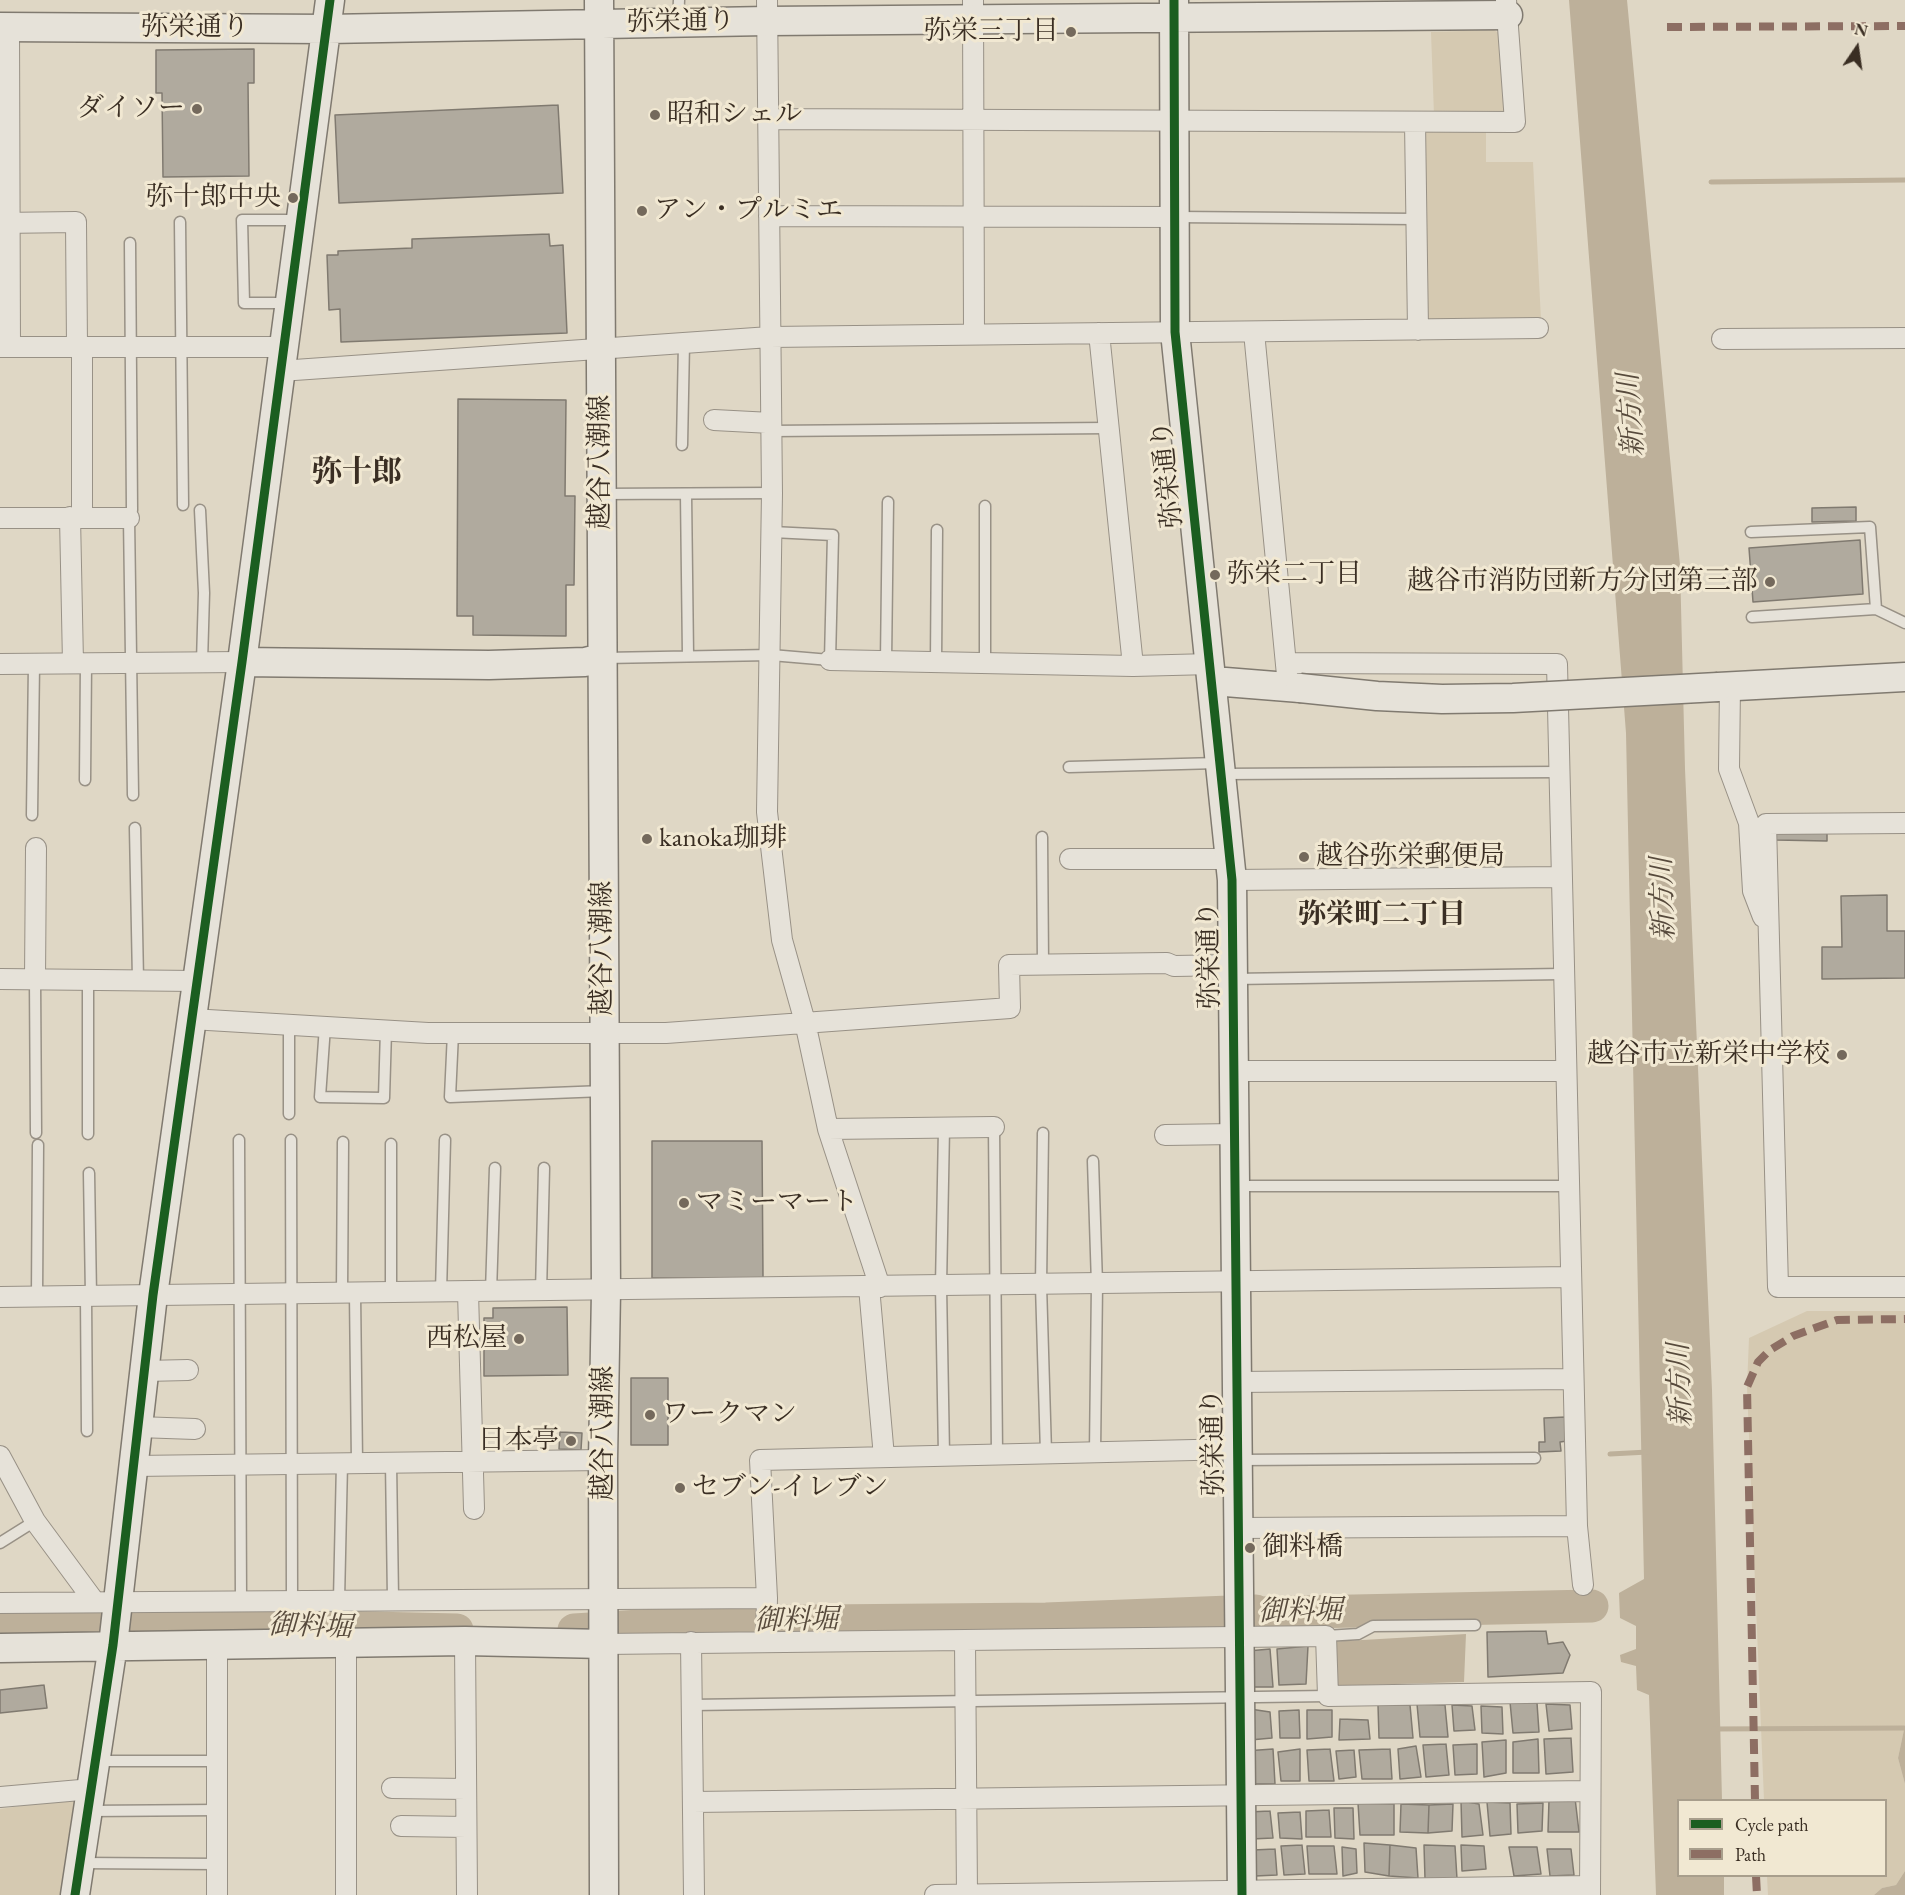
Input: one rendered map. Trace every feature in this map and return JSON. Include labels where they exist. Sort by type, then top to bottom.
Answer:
[{"type":"street","points":[[75,1895],[92,1787],[112,1619],[134,1466],[153,1295],[242,662],[330,0]]},
{"type":"street","points":[[769,119],[1515,122],[1507,7],[1174,9]]},
{"type":"street","name":"弥栄通り","points":[[5,27],[327,29],[599,12],[1174,9],[1175,332],[1231,869],[1235,1071],[1242,1893]]},
{"type":"street","points":[[973,10],[974,333]]},
{"type":"street","points":[[767,11],[772,493],[767,812],[782,940],[805,1022],[828,1129],[874,1287],[884,1457]]},
{"type":"street","name":"越谷八潮線","points":[[599,12],[606,1291],[603,1460],[604,1895]]},
{"type":"street","points":[[5,27],[5,347],[180,346],[282,359],[600,348],[770,337],[1538,328]]},
{"type":"street","points":[[1414,122],[1418,330]]},
{"type":"street","points":[[769,216],[1175,217]]},
{"type":"street","points":[[5,223],[76,222],[79,347],[76,517],[79,663]]},
{"type":"street","points":[[1254,332],[1291,680]]},
{"type":"street","points":[[1099,333],[1133,666]]},
{"type":"street","points":[[1722,339],[1905,338]]},
{"type":"street","points":[[714,420],[771,427]]},
{"type":"street","points":[[0,518],[129,518]]},
{"type":"street","points":[[0,664],[242,662],[489,665],[585,662],[601,658]]},
{"type":"street","points":[[830,660],[1133,666],[1291,680],[1377,696],[1478,699],[1905,677]]},
{"type":"street","points":[[1291,680],[1557,664],[1564,1071],[1577,1526],[1583,1585]]},
{"type":"street","points":[[1724,686],[1729,769],[1749,823],[1753,891],[1768,931]]},
{"type":"street","points":[[1905,823],[1766,824],[1779,1287],[1905,1287]]},
{"type":"street","points":[[35,979],[36,848]]},
{"type":"street","points":[[1070,859],[1231,869],[1561,877]]},
{"type":"street","points":[[191,1018],[453,1033],[666,1034],[1010,1008],[1009,965],[1167,963],[1174,966],[1233,972]]},
{"type":"street","points":[[0,979],[196,981]]},
{"type":"street","points":[[1235,1071],[1564,1071]]},
{"type":"street","points":[[828,1129],[994,1127]]},
{"type":"street","points":[[1165,1135],[1235,1134]]},
{"type":"street","points":[[0,1297],[541,1292],[1570,1277]]},
{"type":"street","points":[[468,1292],[474,1509]]},
{"type":"street","points":[[145,1371],[188,1370]]},
{"type":"street","points":[[1236,1382],[1573,1379]]},
{"type":"street","points":[[138,1427],[195,1429]]},
{"type":"street","points":[[766,1639],[767,1600],[760,1460],[1095,1452],[1237,1455]]},
{"type":"street","points":[[134,1466],[603,1460]]},
{"type":"street","points":[[2,1462],[35,1521],[112,1619]]},
{"type":"street","points":[[1238,1528],[1577,1526]]},
{"type":"street","points":[[0,1648],[112,1619],[241,1601],[393,1599],[604,1603],[767,1600]]},
{"type":"street","points":[[0,1603],[112,1619],[217,1644],[604,1639],[691,1642],[766,1639],[965,1641],[1239,1634],[1326,1636],[1328,1696],[1591,1692],[1590,1891],[935,1895]]},
{"type":"street","points":[[465,1641],[466,1895]]},
{"type":"street","points":[[965,1641],[967,1895]]},
{"type":"street","points":[[691,1642],[694,1895]]},
{"type":"street","points":[[346,1643],[346,1895]]},
{"type":"street","points":[[217,1644],[217,1895]]},
{"type":"street","points":[[0,1797],[92,1787]]},
{"type":"street","points":[[392,1788],[466,1789]]},
{"type":"street","points":[[693,1802],[1589,1791]]},
{"type":"street","points":[[401,1827],[466,1827]]},
{"type":"lane","points":[[1175,217],[1416,219]]},
{"type":"lane","points":[[290,303],[244,303],[242,220],[301,220]]},
{"type":"lane","points":[[180,222],[183,505]]},
{"type":"lane","points":[[130,243],[132,510],[129,518],[133,795]]},
{"type":"lane","points":[[682,446],[684,343]]},
{"type":"lane","points":[[771,427],[1108,428]]},
{"type":"lane","points":[[601,494],[772,493]]},
{"type":"lane","points":[[687,494],[688,656]]},
{"type":"lane","points":[[886,661],[888,502]]},
{"type":"lane","points":[[985,506],[985,663]]},
{"type":"lane","points":[[200,510],[204,593],[202,662]]},
{"type":"lane","points":[[1751,532],[1870,527],[1876,609]]},
{"type":"lane","points":[[936,662],[937,530]]},
{"type":"lane","points":[[601,658],[771,655],[830,660],[833,535],[772,532]]},
{"type":"lane","points":[[1752,617],[1876,609],[1905,623]]},
{"type":"lane","points":[[79,663],[85,780]]},
{"type":"lane","points":[[32,815],[34,664]]},
{"type":"lane","points":[[1069,767],[1559,772]]},
{"type":"lane","points":[[135,828],[138,980]]},
{"type":"lane","points":[[1042,837],[1043,965]]},
{"type":"lane","points":[[1233,972],[1562,974]]},
{"type":"lane","points":[[35,979],[36,1132]]},
{"type":"lane","points":[[88,980],[88,1134]]},
{"type":"lane","points":[[289,1024],[289,1114]]},
{"type":"lane","points":[[325,1026],[320,1098],[384,1098],[386,1030]]},
{"type":"lane","points":[[453,1033],[450,1097],[604,1091]]},
{"type":"lane","points":[[994,1127],[998,1454]]},
{"type":"lane","points":[[944,1128],[941,1286],[944,1455]]},
{"type":"lane","points":[[1043,1133],[1041,1285],[1046,1453]]},
{"type":"lane","points":[[239,1140],[241,1601]]},
{"type":"lane","points":[[291,1140],[292,1600]]},
{"type":"lane","points":[[441,1293],[445,1140]]},
{"type":"lane","points":[[339,1600],[350,1463],[349,1293],[343,1142]]},
{"type":"lane","points":[[391,1144],[391,1293]]},
{"type":"lane","points":[[37,1296],[38,1145]]},
{"type":"lane","points":[[1093,1161],[1097,1284],[1095,1452]]},
{"type":"lane","points":[[491,1292],[495,1168]]},
{"type":"lane","points":[[541,1292],[544,1168]]},
{"type":"lane","points":[[87,1431],[89,1173]]},
{"type":"lane","points":[[1236,1186],[1568,1186]]},
{"type":"lane","points":[[1237,1455],[1535,1458]]},
{"type":"lane","points":[[391,1462],[393,1599]]},
{"type":"lane","points":[[0,1543],[35,1521]]},
{"type":"lane","points":[[1326,1636],[1358,1634],[1373,1626],[1475,1625]]},
{"type":"lane","points":[[692,1705],[1328,1696]]},
{"type":"lane","points":[[92,1787],[216,1761]]},
{"type":"lane","points":[[92,1787],[218,1810]]},
{"type":"lane","points":[[80,1863],[216,1864]]},
{"type":"shaded area","points":[[1494,30],[1502,35],[1507,109],[1502,114],[1434,115],[1431,32]]},
{"type":"shaded area","points":[[1426,132],[1486,132],[1486,162],[1533,162],[1541,320],[1432,322],[1425,314]]},
{"type":"shaded area","points":[[1807,1311],[1905,1311],[1905,1725],[1898,1758],[1905,1784],[1905,1871],[1896,1885],[1882,1888],[1874,1895],[1768,1895],[1767,1877],[1887,1877],[1887,1799],[1764,1799],[1747,1387],[1749,1338]]},
{"type":"shaded area","points":[[76,1798],[61,1895],[0,1895],[0,1809]]},
{"type":"water","name":"新方川","points":[[1569,0],[1627,0],[1680,565],[1685,769],[1712,1390],[1722,1799],[1677,1799],[1677,1877],[1724,1877],[1724,1895],[1656,1895],[1649,1695],[1637,1690],[1636,1666],[1621,1662],[1620,1655],[1636,1649],[1636,1626],[1620,1618],[1619,1593],[1644,1579],[1626,733]]},
{"type":"water","points":[[1466,1634],[1464,1682],[1329,1686],[1328,1642]]},
{"type":"water","points":[[1905,1725],[1905,1784],[1898,1758]]},
{"type":"water","points":[[1905,1871],[1905,1895],[1874,1895],[1882,1888],[1896,1885]]},
{"type":"building","points":[[254,49],[254,83],[248,83],[249,176],[163,177],[162,93],[156,93],[156,50]]},
{"type":"building","points":[[558,105],[563,193],[339,203],[335,115]]},
{"type":"building","points":[[549,234],[550,246],[563,245],[567,333],[341,342],[340,309],[329,310],[327,255],[338,255],[338,251],[412,248],[412,239]]},
{"type":"building","points":[[458,399],[566,400],[565,496],[575,496],[574,585],[566,585],[566,636],[473,635],[473,616],[457,616]]},
{"type":"building","points":[[1856,507],[1856,521],[1812,522],[1812,508]]},
{"type":"building","points":[[1860,540],[1863,594],[1753,602],[1749,548]]},
{"type":"building","points":[[1776,832],[1827,833],[1827,841],[1776,840]]},
{"type":"building","points":[[1887,895],[1887,931],[1905,931],[1905,978],[1822,979],[1822,947],[1842,947],[1841,896]]},
{"type":"building","points":[[652,1141],[762,1141],[763,1278],[652,1278]]},
{"type":"building","points":[[567,1307],[568,1375],[484,1376],[484,1318],[493,1318],[493,1308]]},
{"type":"building","points":[[631,1378],[668,1378],[668,1445],[631,1445]]},
{"type":"building","points":[[1566,1417],[1567,1441],[1560,1442],[1561,1451],[1539,1452],[1539,1442],[1545,1442],[1544,1418]]},
{"type":"building","points":[[560,1432],[582,1433],[581,1450],[559,1449]]},
{"type":"building","points":[[1546,1631],[1548,1644],[1563,1642],[1570,1655],[1563,1673],[1488,1677],[1487,1632]]},
{"type":"building","points":[[1308,1646],[1306,1684],[1279,1685],[1277,1649]]},
{"type":"building","points":[[1270,1649],[1273,1687],[1248,1687],[1248,1651]]},
{"type":"building","points":[[44,1685],[47,1708],[0,1713],[0,1690]]},
{"type":"building","points":[[1510,1702],[1537,1703],[1539,1732],[1513,1733]]},
{"type":"building","points":[[1417,1704],[1445,1705],[1448,1737],[1420,1737]]},
{"type":"building","points":[[1546,1704],[1570,1705],[1572,1729],[1549,1731]]},
{"type":"building","points":[[1378,1705],[1410,1705],[1413,1738],[1379,1738]]},
{"type":"building","points":[[1452,1705],[1472,1706],[1475,1730],[1454,1731]]},
{"type":"building","points":[[1481,1706],[1502,1707],[1503,1734],[1482,1733]]},
{"type":"building","points":[[1250,1709],[1270,1712],[1272,1738],[1250,1740]]},
{"type":"building","points":[[1299,1710],[1300,1738],[1280,1738],[1279,1711]]},
{"type":"building","points":[[1307,1710],[1332,1710],[1332,1737],[1307,1739]]},
{"type":"building","points":[[1340,1719],[1368,1720],[1370,1739],[1339,1740]]},
{"type":"building","points":[[1571,1738],[1573,1772],[1546,1774],[1544,1739]]},
{"type":"building","points":[[1538,1739],[1539,1773],[1513,1773],[1513,1742]]},
{"type":"building","points":[[1506,1740],[1506,1773],[1484,1777],[1482,1742]]},
{"type":"building","points":[[1446,1744],[1449,1775],[1426,1777],[1423,1745]]},
{"type":"building","points":[[1477,1744],[1477,1774],[1455,1775],[1453,1745]]},
{"type":"building","points":[[1416,1746],[1421,1777],[1400,1779],[1398,1749]]},
{"type":"building","points":[[1273,1749],[1275,1784],[1246,1784],[1245,1751]]},
{"type":"building","points":[[1300,1749],[1300,1781],[1281,1781],[1278,1752]]},
{"type":"building","points":[[1330,1749],[1334,1781],[1309,1781],[1307,1750]]},
{"type":"building","points":[[1390,1749],[1392,1779],[1362,1779],[1359,1750]]},
{"type":"building","points":[[1354,1750],[1356,1777],[1339,1779],[1336,1751]]},
{"type":"building","points":[[1575,1798],[1579,1832],[1548,1832],[1549,1800]]},
{"type":"building","points":[[1461,1801],[1479,1804],[1483,1835],[1462,1837]]},
{"type":"building","points":[[1487,1802],[1510,1803],[1511,1834],[1490,1836]]},
{"type":"building","points":[[1358,1803],[1394,1804],[1394,1835],[1360,1835]]},
{"type":"building","points":[[1543,1803],[1542,1831],[1518,1833],[1517,1804]]},
{"type":"building","points":[[1401,1804],[1429,1805],[1428,1833],[1400,1832]]},
{"type":"building","points":[[1453,1804],[1452,1831],[1428,1833],[1429,1805]]},
{"type":"building","points":[[1334,1808],[1353,1808],[1354,1839],[1335,1838]]},
{"type":"building","points":[[1329,1810],[1331,1837],[1306,1837],[1306,1811]]},
{"type":"building","points":[[1270,1811],[1273,1838],[1251,1839],[1248,1812]]},
{"type":"building","points":[[1300,1812],[1302,1839],[1280,1838],[1278,1813]]},
{"type":"building","points":[[1364,1843],[1390,1845],[1389,1876],[1365,1872]]},
{"type":"building","points":[[1302,1845],[1305,1874],[1284,1875],[1281,1846]]},
{"type":"building","points":[[1390,1845],[1416,1848],[1418,1878],[1389,1876]]},
{"type":"building","points":[[1424,1845],[1455,1846],[1457,1879],[1425,1879]]},
{"type":"building","points":[[1461,1845],[1484,1846],[1486,1869],[1462,1871]]},
{"type":"building","points":[[1307,1846],[1334,1846],[1337,1874],[1309,1874]]},
{"type":"building","points":[[1342,1847],[1356,1849],[1357,1873],[1343,1876]]},
{"type":"building","points":[[1509,1847],[1537,1847],[1541,1874],[1514,1876]]},
{"type":"building","points":[[1275,1849],[1277,1875],[1255,1876],[1253,1850]]},
{"type":"building","points":[[1547,1849],[1571,1849],[1574,1875],[1550,1876]]},
{"type":"waterway","points":[[1711,182],[1905,180]]},
{"type":"waterway","points":[[1610,1454],[1648,1452]]},
{"type":"waterway","name":"御料堀","points":[[574,1630],[707,1622],[1046,1619],[1256,1611],[1259,1613],[1592,1606]]},
{"type":"waterway","name":"御料堀","points":[[0,1629],[154,1623],[457,1630]]},
{"type":"waterway","points":[[1714,1729],[1904,1728]]},
{"type":"marked path","points":[[1667,27],[1905,26]]},
{"type":"marked path","points":[[1755,1799],[1747,1387],[1758,1362],[1770,1350],[1793,1336],[1837,1320],[1905,1319]]},
{"type":"marked path","points":[[1756,1877],[1757,1895]]},
{"type":"cycle path","points":[[75,1895],[113,1645],[153,1295],[242,662],[330,0]]},
{"type":"cycle path","points":[[1174,0],[1175,332],[1232,880],[1242,1895]]},
{"type":"place","name":"弥栄三丁目","points":[[1071,32]]},
{"type":"place","name":"ダイソー","points":[[197,109]]},
{"type":"place","name":"昭和シェル","points":[[655,115]]},
{"type":"place","name":"弥十郎中央","points":[[293,198]]},
{"type":"place","name":"アン・プルミエ","points":[[642,211]]},
{"type":"place","name":"弥栄二丁目","points":[[1215,575]]},
{"type":"place","name":"越谷市消防団新方分団第三部","points":[[1770,582]]},
{"type":"place","name":"kanoka珈琲","points":[[647,839]]},
{"type":"place","name":"越谷弥栄郵便局","points":[[1304,857]]},
{"type":"place","name":"越谷市立新栄中学校","points":[[1842,1055]]},
{"type":"place","name":"マミーマート","points":[[684,1203]]},
{"type":"place","name":"西松屋","points":[[519,1339]]},
{"type":"place","name":"ワークマン","points":[[650,1415]]},
{"type":"place","name":"日本亭","points":[[571,1441]]},
{"type":"place","name":"セブン-イレブン","points":[[680,1488]]},
{"type":"place","name":"御料橋","points":[[1250,1548]]},
{"type":"district","name":"弥十郎","points":[[357,473]]},
{"type":"district","name":"弥栄町二丁目","points":[[1382,915]]}]
